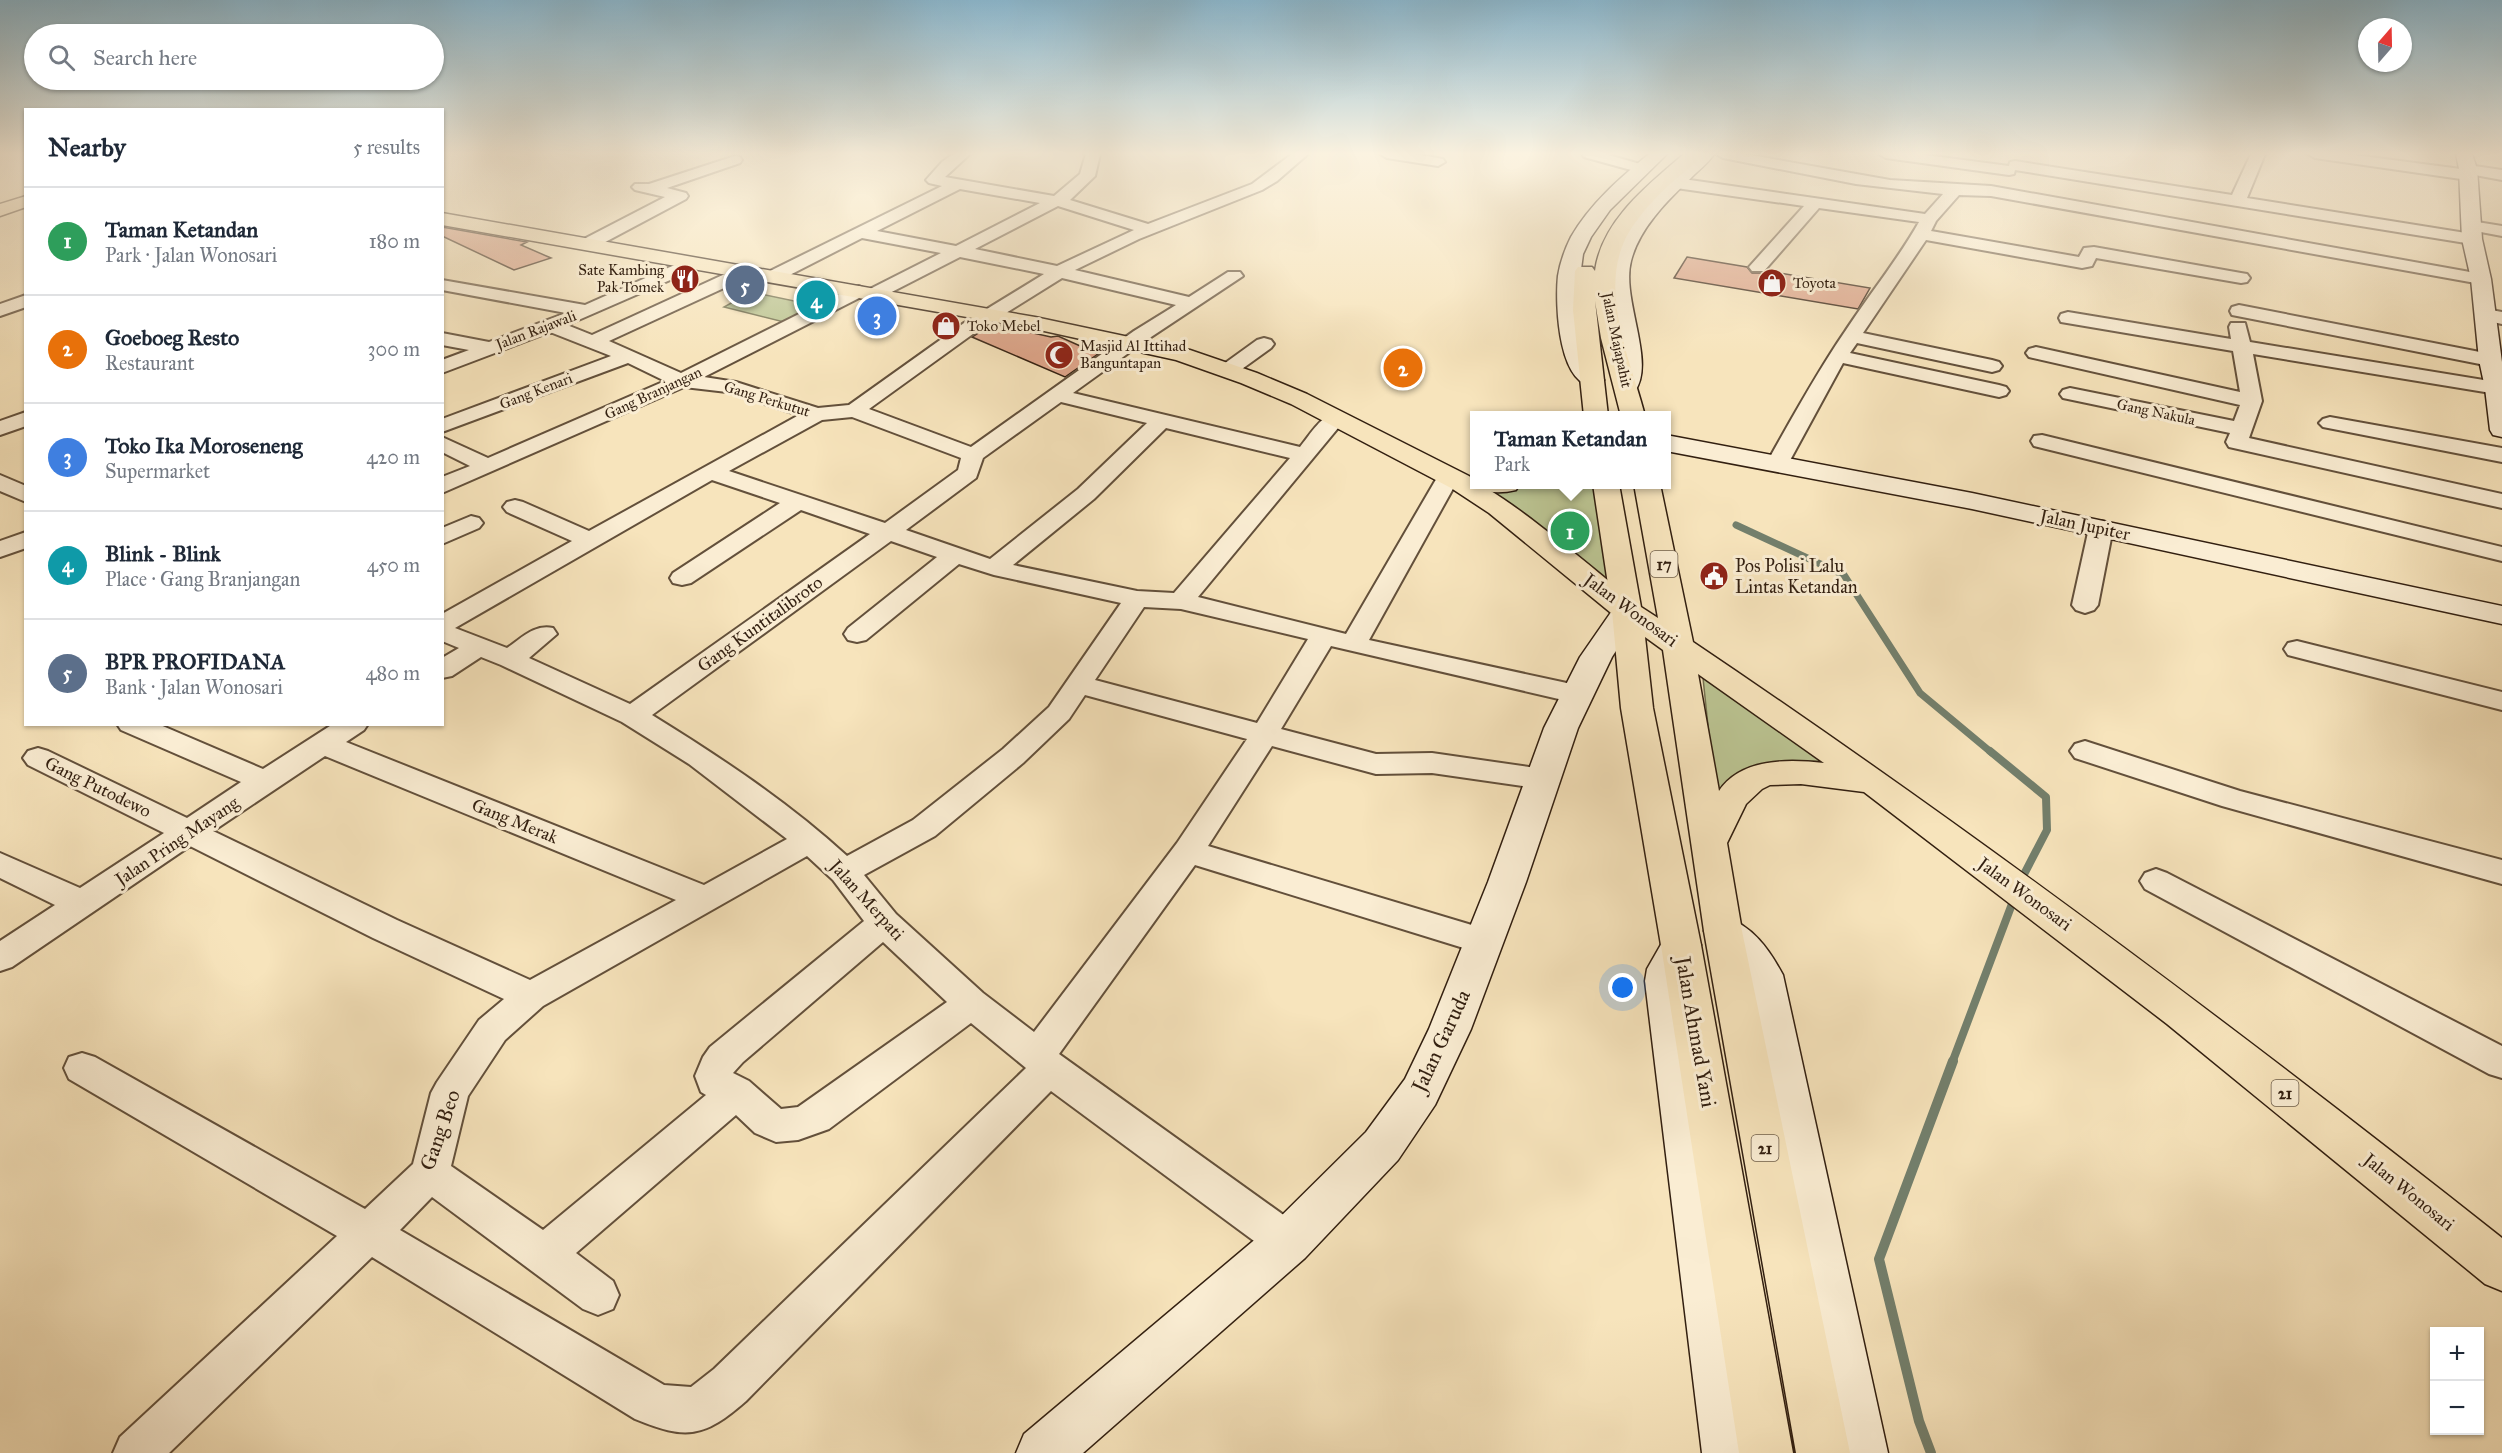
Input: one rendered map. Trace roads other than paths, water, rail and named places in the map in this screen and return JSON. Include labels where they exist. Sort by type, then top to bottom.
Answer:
[{"type":"main road","name":"Jalan Wonosari","points":[[459,222],[988,314],[1131,342],[1182,355],[1228,370],[1289,395],[1461,480]]},
{"type":"main road","name":"Jalan Majapahit","points":[[1595,411],[1584,310],[1584,278],[1587,262],[1600,232],[1607,222]]},
{"type":"main road","name":"Jalan Majapahit","points":[[1627,222],[1618,234],[1605,265],[1607,309],[1632,411]]},
{"type":"main road","name":"Jalan Wonosari","points":[[1473,489],[1627,611],[1874,782],[2065,923],[2332,1129],[2502,1268]]},
{"type":"main road","points":[[1607,489],[1627,611]]},
{"type":"main road","name":"17","points":[[1648,489],[1678,645]]},
{"type":"main road","name":"Jalan Ahmad Yani","points":[[1627,611],[1637,708],[1681,945],[1766,1453]]},
{"type":"main road","name":"21","points":[[1678,645],[1724,931],[1823,1453]]},
{"type":"main road","points":[[1709,843],[1737,791],[1755,777],[1768,773],[1786,772],[1874,782]]},
{"type":"street","points":[[588,244],[631,222]]},
{"type":"street","points":[[772,277],[882,222]]},
{"type":"street","name":"Gang Branjangan","points":[[444,485],[681,381],[1015,222]]},
{"type":"street","points":[[1125,222],[1152,230]]},
{"type":"street","points":[[854,411],[988,314],[1104,249],[1172,222]]},
{"type":"street","points":[[1592,222],[1585,229],[1577,245],[1569,270],[1569,315],[1579,368],[1592,380]]},
{"type":"street","points":[[1627,386],[1630,355],[1623,321],[1619,269],[1629,241],[1642,222]]},
{"type":"street","points":[[1758,267],[1798,222]]},
{"type":"street","points":[[1905,222],[2082,263],[2086,262],[2090,252],[2094,252],[2241,278]]},
{"type":"street","points":[[1777,464],[1834,363],[1883,289],[1906,261],[1929,222]]},
{"type":"street","points":[[2155,222],[2481,279]]},
{"type":"street","points":[[2204,231],[2208,222]]},
{"type":"street","points":[[2397,222],[2471,232],[2502,231]]},
{"type":"street","points":[[2470,222],[2481,279],[2494,316],[2495,374],[2502,430]]},
{"type":"street","points":[[860,233],[1061,272],[1192,303]]},
{"type":"street","points":[[2249,239],[2241,278],[2239,311],[2240,344],[2252,401],[2237,442],[2502,501]]},
{"type":"street","name":"Jalan Rajawali","points":[[444,366],[587,310],[694,263]]},
{"type":"street","points":[[592,342],[744,272]]},
{"type":"street","points":[[444,624],[710,472],[817,414],[854,411],[973,455],[1131,342],[1234,276]]},
{"type":"street","points":[[444,285],[587,310]]},
{"type":"street","points":[[0,310],[24,301]]},
{"type":"street","points":[[2239,311],[2495,374]]},
{"type":"street","points":[[2068,318],[2240,344],[2495,374]]},
{"type":"street","points":[[549,325],[629,356],[681,381]]},
{"type":"street","points":[[1851,336],[1992,366]]},
{"type":"street","points":[[444,339],[490,348]]},
{"type":"street","points":[[1228,370],[1264,344]]},
{"type":"street","points":[[2036,353],[2252,401]]},
{"type":"street","name":"Gang Kenari","points":[[444,425],[629,356]]},
{"type":"street","points":[[1834,363],[1999,391]]},
{"type":"street","points":[[1834,363],[1951,398]]},
{"type":"street","name":"Gang Perkutut","points":[[681,381],[729,386],[817,414]]},
{"type":"street","name":"Gang Nakula","points":[[2070,394],[2242,429]]},
{"type":"street","points":[[1057,395],[1304,455]]},
{"type":"street","points":[[0,413],[24,403]]},
{"type":"street","points":[[1181,601],[1336,418]]},
{"type":"street","points":[[0,429],[24,419]]},
{"type":"street","points":[[994,568],[1086,494],[1161,421]]},
{"type":"street","points":[[2330,423],[2502,455]]},
{"type":"street","points":[[2042,441],[2502,554]]},
{"type":"street","points":[[444,444],[488,466]]},
{"type":"street","name":"Jalan Jupiter","points":[[1671,444],[2101,528],[2502,615]]},
{"type":"street","name":"Gang Kuntitalibroto","points":[[632,716],[968,473],[973,455]]},
{"type":"street","points":[[710,472],[994,568],[1137,599],[1181,601],[1576,694]]},
{"type":"street","points":[[82,1068],[369,1233],[651,1403],[670,1411],[691,1412],[710,1404],[1011,1105],[1044,1062],[1264,735],[1461,480]]},
{"type":"street","points":[[0,482],[24,494]]},
{"type":"street","points":[[682,578],[799,501]]},
{"type":"street","points":[[515,507],[590,540]]},
{"type":"street","points":[[444,536],[471,523]]},
{"type":"street","points":[[2085,605],[2101,528]]},
{"type":"street","points":[[0,550],[24,540]]},
{"type":"street","points":[[857,634],[955,555]]},
{"type":"street","points":[[844,872],[924,828],[963,798],[1059,713],[1137,599]]},
{"type":"street","name":"Jalan Garuda","points":[[1043,1453],[1288,1242],[1382,1146],[1420,1092],[1450,1029],[1576,694],[1596,657],[1627,611]]},
{"type":"street","name":"Jalan Merpati","points":[[444,633],[510,659],[632,716],[699,757],[810,840],[844,872],[884,923],[971,1003],[1044,1062],[1288,1242]]},
{"type":"street","points":[[510,659],[544,634]]},
{"type":"street","points":[[444,669],[479,647]]},
{"type":"street","points":[[2298,649],[2502,701]]},
{"type":"street","points":[[1080,685],[1376,764],[1431,763],[1543,779]]},
{"type":"street","points":[[136,726],[265,781]]},
{"type":"street","name":"Jalan Pring Mayang","points":[[0,958],[351,726]]},
{"type":"street","name":"Gang Merak","points":[[322,744],[707,899]]},
{"type":"street","points":[[2085,751],[2233,799],[2502,872]]},
{"type":"street","name":"Gang Putodewo","points":[[38,758],[385,929],[531,996]]},
{"type":"street","name":"Gang Beo","points":[[136,1453],[430,1173],[450,1093],[492,1030],[531,996],[810,840]]},
{"type":"street","points":[[1188,851],[1483,941]]},
{"type":"street","points":[[0,864],[83,904]]},
{"type":"street","points":[[2156,881],[2502,1063]]},
{"type":"street","points":[[884,923],[717,1064],[713,1072],[714,1081],[736,1092],[766,1121],[778,1126],[801,1124],[816,1117],[971,1003]]},
{"type":"street","points":[[1724,931],[1751,954],[1763,975],[1861,1453]]},
{"type":"street","points":[[1681,945],[1667,969],[1665,981],[1729,1453]]},
{"type":"street","points":[[544,1254],[736,1092]]},
{"type":"street","points":[[430,1173],[544,1254],[598,1296]]},
{"type":"waterway","points":[[1736,525],[1844,575],[1920,693],[1992,753]]},
{"type":"waterway","points":[[1990,751],[2046,797],[2047,830],[2020,882]]},
{"type":"waterway","points":[[1952,1063],[2015,896]]},
{"type":"waterway","points":[[1931,1453],[1919,1421],[1879,1259],[1953,1061]]},
{"type":"place","name":"Sate Kambing Pak Tomek","points":[[685,279]]},
{"type":"place","name":"Toyota","points":[[1772,283]]},
{"type":"place","name":"BPR PROFIDANA","points":[[745,285]]},
{"type":"place","name":"Blink - Blink","points":[[816,300]]},
{"type":"place","name":"Toko Ika Moroseneng","points":[[877,316]]},
{"type":"place","name":"Toko Mebel","points":[[946,326]]},
{"type":"place","name":"Masjid Al Ittihad Banguntapan","points":[[1059,355]]},
{"type":"place","name":"Goeboeg Resto","points":[[1403,368]]},
{"type":"place","name":"Taman Ketandan","points":[[1570,531]]},
{"type":"place","name":"Pos Polisi Lalu Lintas Ketandan","points":[[1714,576]]}]
